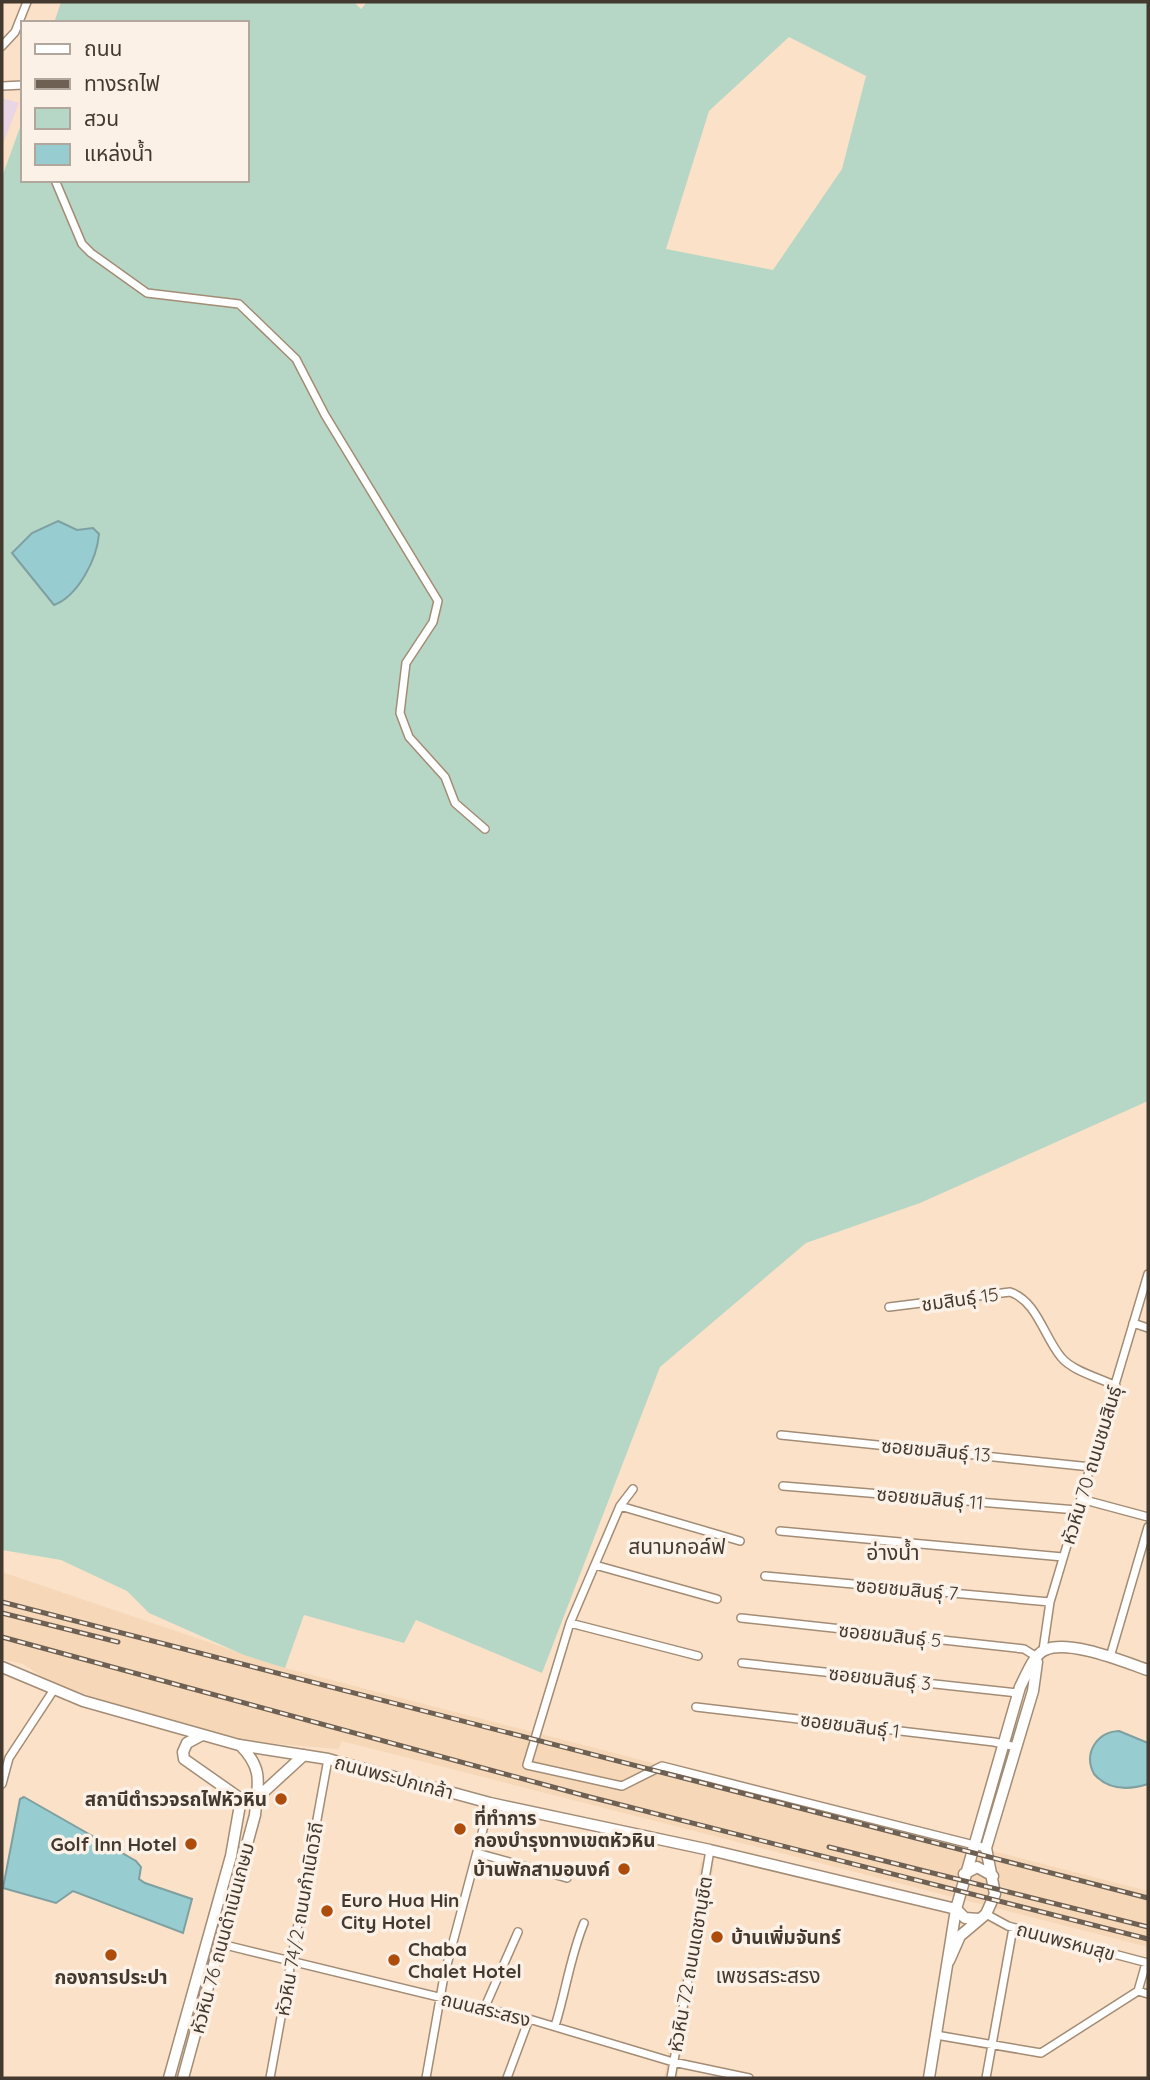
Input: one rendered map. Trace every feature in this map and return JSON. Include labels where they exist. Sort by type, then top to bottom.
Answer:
[{"type":"street","points":[[2,46],[15,32],[27,2]]},
{"type":"street","points":[[2,86],[21,85]]},
{"type":"street","points":[[56,182],[82,244],[147,293],[239,304],[296,359],[325,415],[438,601],[433,622],[406,663],[400,713],[409,737],[446,776],[455,803],[485,829]]},
{"type":"street","name":"หัวหิน 70 ถนนชมสินธุ์","points":[[946,1968],[960,1936],[982,1916],[995,1894],[986,1848],[1033,1691],[1050,1602],[1133,1323],[1145,1293],[1148,1274]]},
{"type":"street","name":"ชมสินธุ์ 15","points":[[889,1307],[1010,1292],[1019,1295],[1031,1308],[1062,1359],[1116,1386]]},
{"type":"street","points":[[1133,1323],[1148,1328]]},
{"type":"street","name":"ซอยชมสินธุ์ 13","points":[[781,1435],[1091,1466]]},
{"type":"street","name":"ซอยชมสินธุ์ 11","points":[[783,1486],[1077,1510]]},
{"type":"street","points":[[634,1489],[620,1506],[570,1623],[527,1765],[622,1786],[662,1766],[986,1848]]},
{"type":"street","points":[[1081,1499],[1148,1517]]},
{"type":"street","points":[[620,1506],[740,1541]]},
{"type":"street","points":[[1110,1657],[1148,1527]]},
{"type":"street","points":[[780,1531],[1063,1557]]},
{"type":"street","points":[[595,1564],[717,1599]]},
{"type":"street","name":"ซอยชมสินธุ์ 7","points":[[765,1576],[1050,1602]]},
{"type":"street","name":"ซอยชมสินธุ์ 5","points":[[741,1619],[1024,1649],[1040,1654]]},
{"type":"street","points":[[570,1623],[698,1656]]},
{"type":"street","points":[[1040,1654],[1063,1648],[1110,1657],[1148,1670]]},
{"type":"street","name":"หัวหิน 70 ถนนชมสินธุ์","points":[[929,2078],[956,1909],[964,1875],[1018,1693],[1040,1654]]},
{"type":"street","name":"ซอยชมสินธุ์ 3","points":[[741,1663],[1018,1693]]},
{"type":"street","name":"ถนนพระปกเกล้า","points":[[2,1667],[53,1691],[239,1745],[328,1759],[490,1802],[710,1850],[956,1909]]},
{"type":"street","points":[[2,1784],[9,1758],[53,1691]]},
{"type":"street","name":"ซอยชมสินธุ์ 1","points":[[696,1707],[1016,1747]]},
{"type":"street","points":[[166,1724],[178,1738],[188,1764],[241,1799],[257,1798],[304,1755]]},
{"type":"street","points":[[183,1752],[187,1743],[202,1735]]},
{"type":"street","name":"หัวหิน 76 ถนนดำเนินเกษม","points":[[183,2078],[244,1859],[257,1798],[256,1765],[239,1745]]},
{"type":"street","name":"หัวหิน 74/2 ถนนกำเนิดวิถี","points":[[270,2078],[328,1759]]},
{"type":"street","name":"หัวหิน 76 ถนนดำเนินเกษม","points":[[169,2078],[231,1856],[241,1799]]},
{"type":"street","points":[[426,2078],[441,1998],[490,1802]]},
{"type":"street","name":"หัวหิน 72 ถนนเดชานุชิต","points":[[671,2078],[710,1850]]},
{"type":"street","points":[[477,1853],[567,1878]]},
{"type":"street","points":[[231,1856],[244,1859]]},
{"type":"street","points":[[964,1875],[977,1867],[993,1876]]},
{"type":"street","points":[[956,1909],[965,1918],[982,1916]]},
{"type":"street","name":"ถนนพรหมสุข","points":[[982,1916],[1013,1928],[1147,1963]]},
{"type":"street","points":[[555,2026],[570,1976],[569,1959],[584,1923]]},
{"type":"street","points":[[986,2078],[1013,1928]]},
{"type":"street","points":[[484,2008],[518,1932]]},
{"type":"street","points":[[208,1941],[220,1944]]},
{"type":"street","name":"ถนนสระสรง","points":[[220,1944],[555,2026],[673,2062],[749,2078]]},
{"type":"street","points":[[936,2035],[1041,2053],[1138,1991],[1147,1963]]},
{"type":"street","points":[[1138,1991],[1148,1994]]},
{"type":"street","points":[[507,2078],[529,2020]]},
{"type":"street","points":[[179,2045],[192,2048]]},
{"type":"shaded area","points":[[2,98],[19,103],[2,146]]},
{"type":"shaded area","points":[[2,1572],[285,1668],[1148,1891],[1148,1947],[342,1741],[338,1749],[253,1742],[93,1699],[56,1686],[23,1664],[2,1659]]},
{"type":"shaded area","points":[[701,1861],[714,1864],[677,2078],[664,2078]]},
{"type":"green space","points":[[61,2],[354,2],[361,9],[367,2],[1148,2],[1148,1101],[920,1203],[806,1243],[660,1367],[542,1673],[416,1620],[404,1643],[304,1615],[285,1668],[244,1655],[149,1613],[127,1591],[61,1560],[2,1550],[2,177],[21,125],[21,182],[248,182],[248,21],[55,21]],"holes":[[[789,37],[866,76],[842,169],[773,270],[666,249],[709,111]]]},
{"type":"water","points":[[58,521],[77,530],[93,528],[99,534],[85,576],[71,594],[54,605],[12,553],[32,533]]},
{"type":"water","points":[[1119,1731],[1148,1743],[1148,1784],[1134,1787],[1112,1786],[1094,1774],[1090,1759],[1094,1745],[1104,1735]]},
{"type":"water","points":[[24,1797],[136,1861],[141,1867],[139,1879],[145,1883],[192,1899],[183,1933],[73,1891],[56,1903],[3,1888],[20,1799]]},
{"type":"railway","points":[[2,1602],[1148,1898]]},
{"type":"railway","points":[[2,1613],[118,1642]]},
{"type":"railway","points":[[2,1637],[586,1796],[1148,1939]]},
{"type":"railway","points":[[829,1847],[1148,1927]]},
{"type":"place","name":"สถานีตำรวจรถไฟหัวหิน","points":[[281,1799]]},
{"type":"place","name":"ที่ทำการ กองบำรุงทางเขตหัวหิน","points":[[460,1829]]},
{"type":"place","name":"Golf Inn Hotel","points":[[191,1844]]},
{"type":"place","name":"บ้านพักสามอนงค์","points":[[624,1869]]},
{"type":"place","name":"Euro Hua Hin City Hotel","points":[[327,1911]]},
{"type":"place","name":"บ้านเพิ่มจันทร์","points":[[717,1937]]},
{"type":"place","name":"กองการประปา","points":[[111,1955]]},
{"type":"place","name":"Chaba Chalet Hotel","points":[[394,1960]]},
{"type":"district","name":"สนามกอล์ฟ","points":[[677,1546]]},
{"type":"district","name":"อ่างน้ำ","points":[[893,1552]]},
{"type":"district","name":"เพชรสระสรง","points":[[768,1975]]}]
